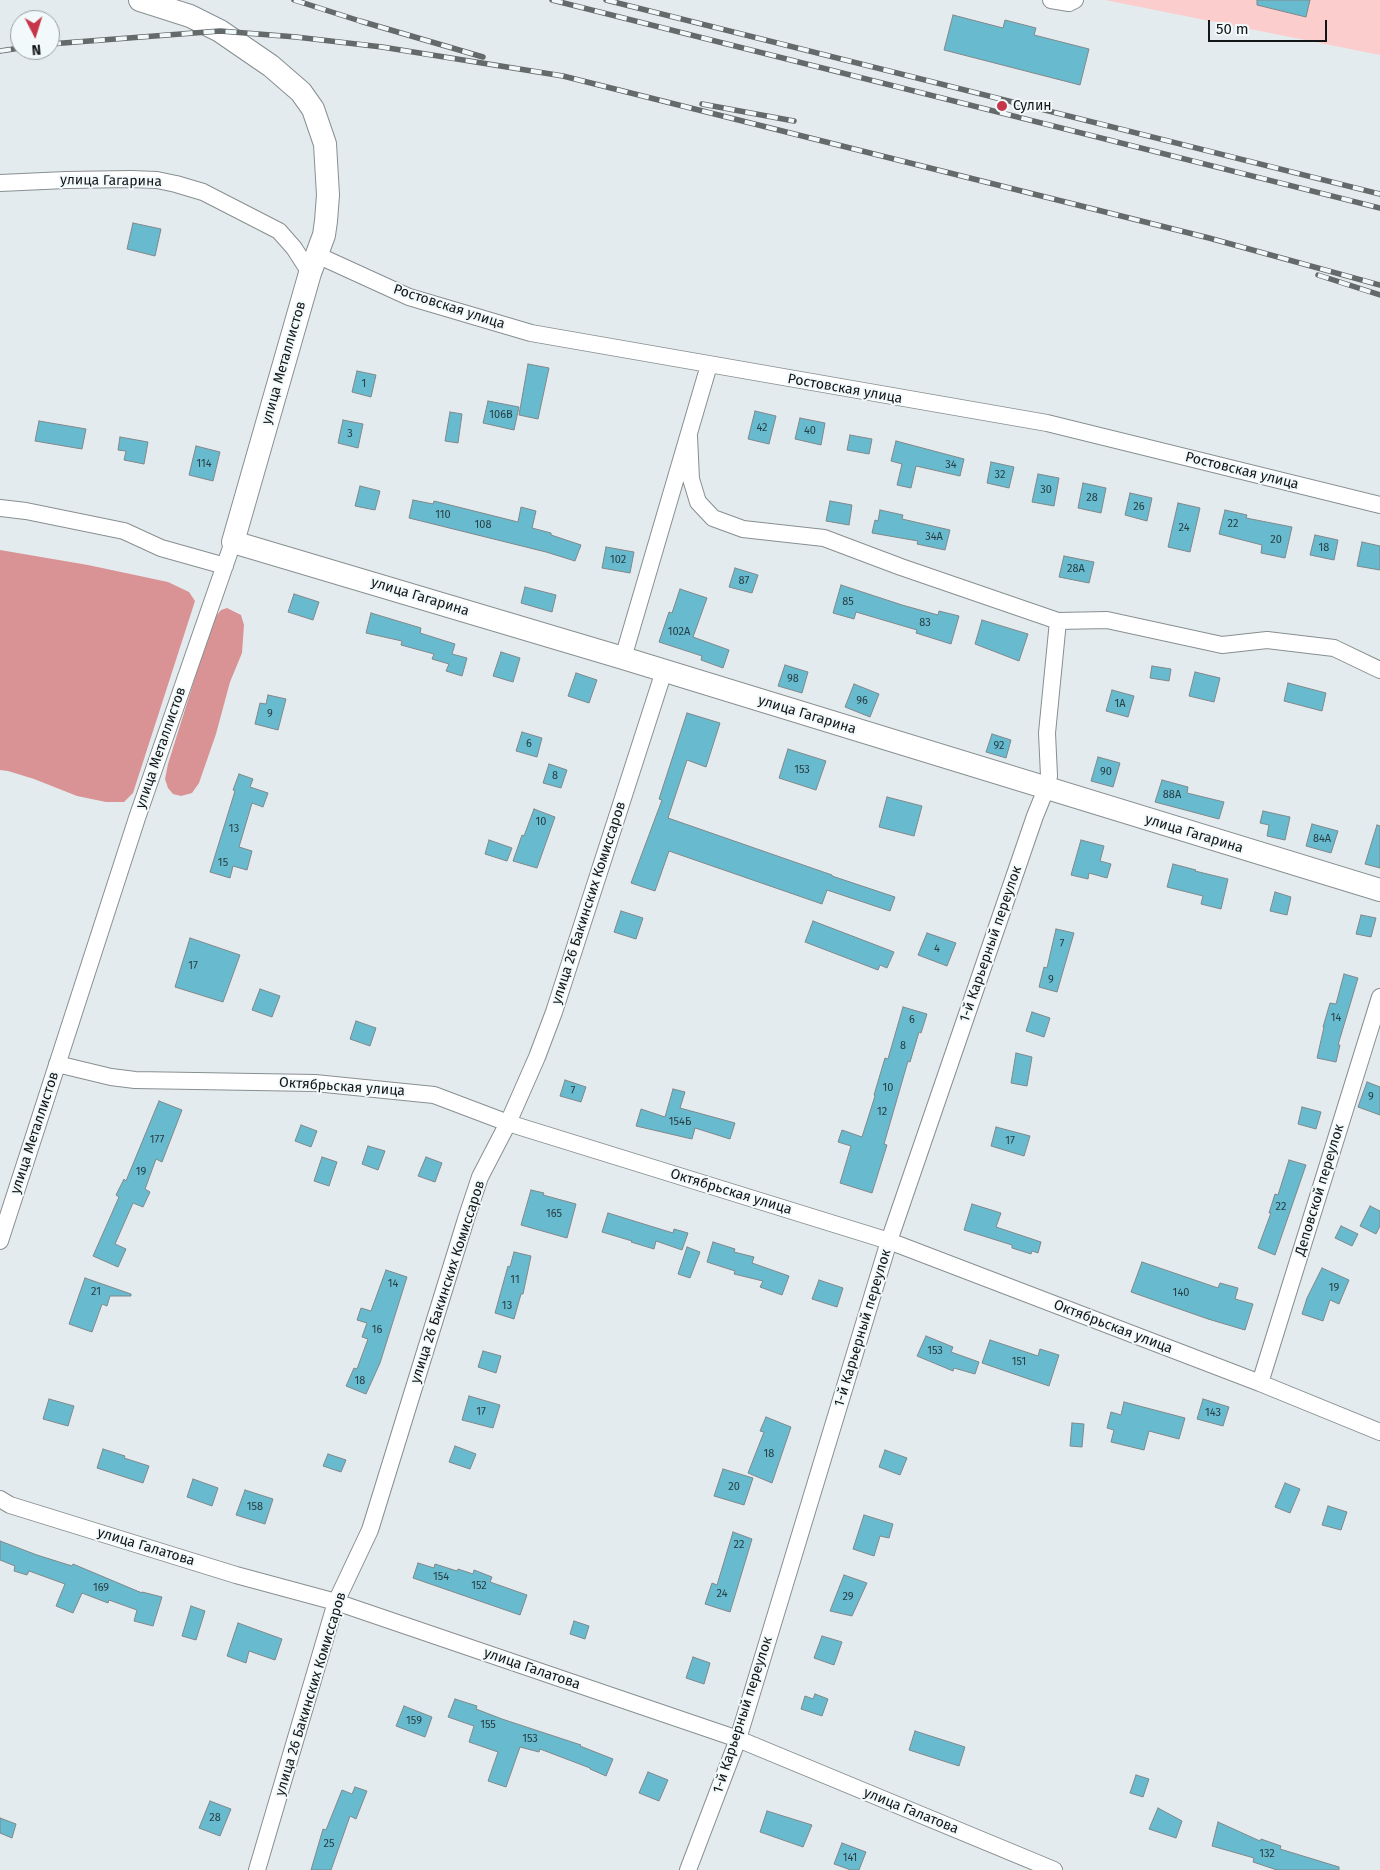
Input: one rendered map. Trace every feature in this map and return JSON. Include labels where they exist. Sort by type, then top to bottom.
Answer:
[{"type":"main road","name":"улица Металлистов","points":[[140,0],[190,16],[220,31],[271,66],[301,92],[313,109],[324,144],[327,164],[326,221],[233,542]]},
{"type":"main road","name":"улица Гагарина","points":[[233,542],[623,658],[1380,890]]},
{"type":"street","points":[[1051,0],[1069,4],[1075,0]]},
{"type":"street","name":"улица Гагарина","points":[[0,183],[131,179],[157,180],[176,184],[203,192],[279,231],[294,248],[313,264]]},
{"type":"street","name":"Ростовская улица","points":[[313,264],[410,297],[531,333],[1047,424],[1380,505]]},
{"type":"street","points":[[623,658],[709,365]]},
{"type":"street","points":[[689,436],[690,479],[698,502],[713,518],[743,529],[824,538],[901,567],[1058,621],[1107,620],[1222,645],[1267,640],[1334,648],[1380,670]]},
{"type":"street","points":[[0,508],[26,511],[124,531],[161,548],[225,566]]},
{"type":"street","name":"улица Металлистов","points":[[1,1233],[137,818],[233,542]]},
{"type":"street","name":"1-й Карьерный переулок","points":[[688,1870],[738,1739],[889,1241],[1046,789],[1049,776],[1047,732],[1058,621]]},
{"type":"street","name":"улица 26 Бакинских Комиссаров","points":[[257,1870],[336,1602],[370,1530],[474,1194],[480,1177],[508,1124],[554,1012],[664,671]]},
{"type":"street","name":"Деповской переулок","points":[[1260,1383],[1380,997]]},
{"type":"street","name":"Октябрьская улица","points":[[57,1064],[111,1078],[315,1083],[434,1095],[508,1124],[889,1241],[1260,1383],[1380,1432]]},
{"type":"street","name":"улица Галатова","points":[[0,1499],[10,1505],[236,1575],[336,1602],[738,1739],[1054,1870]]},
{"type":"shaded area","points":[[1105,0],[1380,0],[1380,55]]},
{"type":"shaded area","points":[[0,550],[88,565],[168,582],[189,592],[195,601],[133,793],[124,802],[106,802],[77,796],[34,779],[0,770]]},
{"type":"shaded area","points":[[227,608],[241,615],[244,625],[242,653],[230,682],[216,734],[199,783],[192,793],[181,796],[173,794],[168,788],[165,779],[168,764],[213,620],[221,610]]},
{"type":"building","points":[[1257,0],[1310,0],[1306,17],[1257,5]]},
{"type":"building","name":"Сулин","points":[[953,15],[1003,28],[1005,20],[1036,28],[1034,35],[1089,49],[1080,85],[944,50]]},
{"type":"building","points":[[133,223],[161,229],[155,256],[127,249]]},
{"type":"building","points":[[528,364],[549,368],[538,419],[519,415]]},
{"type":"building","points":[[357,371],[376,375],[371,397],[352,392]]},
{"type":"building","points":[[488,401],[519,407],[514,430],[483,423]]},
{"type":"building","points":[[755,411],[776,416],[769,444],[748,439]]},
{"type":"building","points":[[450,412],[462,414],[458,443],[445,441]]},
{"type":"building","points":[[800,418],[825,423],[821,445],[795,439]]},
{"type":"building","points":[[343,420],[363,424],[358,448],[338,443]]},
{"type":"building","points":[[39,421],[86,429],[82,449],[35,441]]},
{"type":"building","points":[[850,435],[872,439],[869,454],[847,450]]},
{"type":"building","points":[[120,437],[148,442],[144,464],[124,460],[126,451],[118,450]]},
{"type":"building","points":[[896,441],[964,459],[960,476],[916,466],[911,488],[897,485],[902,464],[891,461]]},
{"type":"building","points":[[196,446],[220,452],[213,481],[189,475]]},
{"type":"building","points":[[991,462],[1014,467],[1009,488],[987,483]]},
{"type":"building","points":[[1038,474],[1059,478],[1054,506],[1032,502]]},
{"type":"building","points":[[1083,483],[1106,488],[1101,513],[1078,508]]},
{"type":"building","points":[[360,486],[380,491],[375,510],[355,506]]},
{"type":"building","points":[[1130,493],[1152,498],[1147,521],[1125,515]]},
{"type":"building","points":[[413,500],[433,504],[434,501],[518,522],[521,507],[536,511],[532,528],[551,533],[551,535],[581,545],[575,561],[409,518]]},
{"type":"building","points":[[830,501],[852,505],[849,525],[826,521]]},
{"type":"building","points":[[1178,503],[1200,508],[1190,552],[1168,547]]},
{"type":"building","points":[[880,510],[903,515],[902,519],[950,530],[945,550],[917,544],[918,541],[872,533],[875,520],[878,521]]},
{"type":"building","points":[[1225,510],[1247,515],[1246,518],[1292,527],[1285,558],[1261,553],[1262,545],[1219,534]]},
{"type":"building","points":[[1315,535],[1338,540],[1334,560],[1310,555]]},
{"type":"building","points":[[1362,542],[1380,546],[1380,570],[1357,566]]},
{"type":"building","points":[[606,547],[634,552],[630,573],[602,568]]},
{"type":"building","points":[[1064,556],[1094,562],[1089,583],[1059,577]]},
{"type":"building","points":[[735,568],[758,575],[752,593],[729,587]]},
{"type":"building","points":[[841,585],[938,615],[939,611],[959,616],[951,644],[916,633],[917,630],[856,612],[854,619],[833,613]]},
{"type":"building","points":[[525,587],[556,595],[552,612],[521,603]]},
{"type":"building","points":[[680,589],[707,598],[693,637],[729,650],[723,668],[701,660],[702,656],[659,642],[669,612],[672,613]]},
{"type":"building","points":[[294,594],[319,602],[313,620],[288,612]]},
{"type":"building","points":[[371,613],[421,628],[420,633],[455,644],[452,654],[467,658],[462,676],[446,671],[449,664],[432,659],[434,654],[401,645],[402,641],[366,633]]},
{"type":"building","points":[[982,620],[1028,634],[1019,661],[975,644]]},
{"type":"building","points":[[501,652],[520,658],[513,682],[493,676]]},
{"type":"building","points":[[785,665],[808,672],[802,693],[778,686]]},
{"type":"building","points":[[1152,666],[1171,669],[1169,681],[1150,678]]},
{"type":"building","points":[[1195,672],[1220,678],[1214,702],[1189,696]]},
{"type":"building","points":[[576,673],[597,680],[589,703],[568,696]]},
{"type":"building","points":[[1288,683],[1326,693],[1322,711],[1284,701]]},
{"type":"building","points":[[854,684],[879,694],[870,717],[845,707]]},
{"type":"building","points":[[1112,690],[1134,696],[1128,717],[1106,711]]},
{"type":"building","points":[[268,695],[286,699],[278,730],[255,724],[260,703],[266,704]]},
{"type":"building","points":[[687,713],[720,723],[706,767],[687,760],[668,818],[895,897],[890,911],[827,890],[822,904],[669,851],[655,891],[631,883],[662,800],[659,799]]},
{"type":"building","points":[[522,732],[542,738],[537,757],[516,751]]},
{"type":"building","points":[[992,734],[1011,740],[1006,758],[986,752]]},
{"type":"building","points":[[788,749],[826,761],[816,790],[779,778]]},
{"type":"building","points":[[1098,757],[1120,763],[1113,787],[1091,781]]},
{"type":"building","points":[[549,764],[567,770],[561,788],[543,783]]},
{"type":"building","points":[[239,774],[253,779],[250,787],[268,793],[263,807],[252,803],[239,847],[252,851],[247,870],[233,866],[230,878],[210,872]]},
{"type":"building","points":[[1162,780],[1188,787],[1187,793],[1224,802],[1219,819],[1155,802]]},
{"type":"building","points":[[887,797],[922,806],[914,836],[879,827]]},
{"type":"building","points":[[534,809],[555,817],[537,868],[513,861]]},
{"type":"building","points":[[1263,811],[1290,817],[1285,840],[1267,836],[1269,825],[1260,823]]},
{"type":"building","points":[[1312,824],[1338,831],[1331,853],[1306,846]]},
{"type":"building","points":[[1377,825],[1380,826],[1380,868],[1365,864]]},
{"type":"building","points":[[489,840],[512,848],[507,861],[485,854]]},
{"type":"building","points":[[1081,840],[1104,846],[1100,861],[1111,864],[1107,878],[1089,873],[1088,879],[1071,875]]},
{"type":"building","points":[[1173,864],[1228,879],[1221,909],[1201,904],[1203,896],[1167,887]]},
{"type":"building","points":[[1275,892],[1291,897],[1287,915],[1270,911]]},
{"type":"building","points":[[621,911],[643,918],[636,939],[614,932]]},
{"type":"building","points":[[1361,915],[1376,918],[1371,937],[1356,934]]},
{"type":"building","points":[[813,921],[894,952],[887,968],[880,965],[878,970],[805,942]]},
{"type":"building","points":[[1056,929],[1074,933],[1057,992],[1039,987],[1044,967],[1047,968]]},
{"type":"building","points":[[927,933],[956,943],[947,966],[918,955]]},
{"type":"building","points":[[190,938],[240,955],[223,1002],[175,987]]},
{"type":"building","points":[[1344,974],[1358,978],[1338,1045],[1340,1045],[1336,1062],[1317,1058],[1330,1003],[1336,1004]]},
{"type":"building","points":[[260,989],[280,996],[272,1017],[252,1010]]},
{"type":"building","points":[[903,1007],[927,1014],[921,1033],[919,1032],[910,1062],[908,1061],[884,1144],[887,1145],[872,1193],[840,1183],[851,1146],[838,1142],[842,1130],[862,1137],[885,1058],[888,1059]]},
{"type":"building","points":[[1032,1012],[1050,1018],[1044,1037],[1026,1031]]},
{"type":"building","points":[[356,1021],[376,1028],[370,1046],[350,1039]]},
{"type":"building","points":[[1016,1053],[1032,1057],[1027,1086],[1011,1083]]},
{"type":"building","points":[[565,1080],[586,1087],[581,1102],[560,1096]]},
{"type":"building","points":[[1367,1082],[1380,1087],[1380,1115],[1358,1107]]},
{"type":"building","points":[[673,1089],[685,1092],[680,1108],[735,1123],[730,1139],[695,1128],[692,1139],[636,1126],[641,1109],[665,1117]]},
{"type":"building","points":[[159,1101],[182,1110],[162,1162],[156,1159],[145,1189],[150,1192],[143,1207],[133,1203],[115,1244],[126,1249],[118,1267],[93,1256],[119,1197],[116,1195],[124,1179],[126,1181]]},
{"type":"building","points":[[1302,1107],[1321,1112],[1316,1129],[1298,1124]]},
{"type":"building","points":[[301,1125],[317,1131],[311,1147],[295,1141]]},
{"type":"building","points":[[996,1127],[1030,1136],[1024,1156],[991,1146]]},
{"type":"building","points":[[368,1146],[385,1151],[378,1170],[362,1164]]},
{"type":"building","points":[[322,1157],[337,1162],[329,1186],[314,1181]]},
{"type":"building","points":[[426,1157],[442,1163],[435,1182],[418,1176]]},
{"type":"building","points":[[1289,1160],[1306,1165],[1275,1255],[1258,1248],[1271,1213],[1269,1213],[1275,1194],[1278,1195]]},
{"type":"building","points":[[531,1190],[576,1204],[567,1238],[521,1225]]},
{"type":"building","points":[[972,1204],[1001,1213],[996,1227],[1041,1242],[1038,1253],[1032,1251],[1031,1254],[1012,1248],[1012,1245],[964,1230]]},
{"type":"building","points":[[1370,1206],[1380,1211],[1380,1226],[1376,1234],[1360,1226]]},
{"type":"building","points":[[608,1213],[673,1233],[674,1229],[688,1233],[682,1250],[656,1241],[654,1249],[602,1232]]},
{"type":"building","points":[[1341,1226],[1358,1234],[1352,1246],[1335,1238]]},
{"type":"building","points":[[713,1242],[735,1249],[734,1252],[754,1257],[752,1263],[789,1276],[782,1295],[760,1287],[763,1281],[734,1274],[735,1271],[707,1262]]},
{"type":"building","points":[[687,1247],[700,1252],[690,1278],[678,1274]]},
{"type":"building","points":[[514,1252],[531,1256],[523,1294],[521,1294],[514,1319],[495,1313],[508,1266],[510,1267]]},
{"type":"building","points":[[1142,1262],[1218,1288],[1220,1283],[1238,1288],[1235,1299],[1253,1304],[1245,1330],[1131,1292]]},
{"type":"building","points":[[1322,1268],[1349,1280],[1339,1304],[1330,1300],[1323,1321],[1302,1314],[1307,1298]]},
{"type":"building","points":[[386,1270],[407,1277],[380,1363],[366,1394],[346,1386],[354,1368],[357,1369],[368,1339],[362,1337],[367,1323],[357,1320],[361,1308],[371,1311]]},
{"type":"building","points":[[85,1278],[131,1294],[131,1296],[110,1296],[107,1306],[102,1304],[92,1332],[69,1324]]},
{"type":"building","points":[[819,1280],[843,1288],[837,1307],[812,1299]]},
{"type":"building","points":[[926,1336],[953,1347],[951,1352],[979,1362],[975,1374],[954,1368],[953,1371],[917,1356]]},
{"type":"building","points":[[990,1340],[1038,1356],[1040,1349],[1059,1355],[1049,1386],[982,1363]]},
{"type":"building","points":[[483,1351],[501,1356],[496,1373],[478,1367]]},
{"type":"building","points":[[469,1396],[500,1405],[493,1428],[462,1420]]},
{"type":"building","points":[[49,1399],[74,1406],[68,1426],[43,1419]]},
{"type":"building","points":[[1203,1399],[1229,1407],[1223,1426],[1197,1419]]},
{"type":"building","points":[[1124,1402],[1185,1418],[1179,1439],[1149,1431],[1144,1450],[1111,1442],[1114,1430],[1107,1428],[1111,1412],[1121,1415]]},
{"type":"building","points":[[766,1417],[791,1427],[772,1483],[748,1473],[764,1432],[760,1431]]},
{"type":"building","points":[[1072,1423],[1084,1424],[1082,1447],[1070,1446]]},
{"type":"building","points":[[455,1446],[476,1454],[470,1469],[449,1462]]},
{"type":"building","points":[[103,1449],[149,1466],[143,1483],[97,1468]]},
{"type":"building","points":[[885,1450],[907,1458],[900,1475],[879,1467]]},
{"type":"building","points":[[328,1454],[346,1460],[341,1472],[323,1466]]},
{"type":"building","points":[[723,1469],[753,1478],[744,1505],[714,1496]]},
{"type":"building","points":[[193,1479],[218,1488],[212,1506],[187,1497]]},
{"type":"building","points":[[1285,1483],[1300,1489],[1290,1513],[1275,1507]]},
{"type":"building","points":[[245,1490],[273,1499],[265,1524],[236,1515]]},
{"type":"building","points":[[1328,1506],[1347,1512],[1341,1530],[1322,1525]]},
{"type":"building","points":[[864,1515],[893,1524],[889,1538],[880,1536],[874,1556],[853,1549]]},
{"type":"building","points":[[733,1532],[752,1539],[730,1612],[705,1604],[712,1583],[717,1585]]},
{"type":"building","points":[[0,1541],[37,1555],[72,1566],[73,1564],[142,1593],[162,1597],[153,1626],[134,1621],[137,1610],[109,1600],[108,1603],[82,1593],[73,1613],[56,1606],[65,1584],[29,1571],[27,1575],[14,1571],[15,1566],[0,1560]]},
{"type":"building","points":[[418,1563],[434,1568],[435,1564],[473,1574],[474,1570],[492,1577],[490,1582],[527,1595],[520,1615],[413,1578]]},
{"type":"building","points":[[844,1575],[867,1583],[852,1616],[830,1611]]},
{"type":"building","points":[[191,1606],[205,1611],[196,1640],[182,1636]]},
{"type":"building","points":[[574,1621],[589,1626],[585,1639],[570,1634]]},
{"type":"building","points":[[238,1623],[282,1639],[275,1660],[249,1651],[246,1663],[227,1656]]},
{"type":"building","points":[[822,1636],[842,1642],[834,1665],[814,1658]]},
{"type":"building","points":[[693,1657],[710,1663],[704,1684],[686,1678]]},
{"type":"building","points":[[815,1694],[828,1699],[822,1716],[801,1709],[805,1696],[813,1699]]},
{"type":"building","points":[[455,1699],[477,1706],[476,1709],[502,1719],[581,1745],[613,1759],[606,1776],[540,1749],[539,1752],[520,1747],[506,1787],[488,1781],[498,1752],[469,1742],[474,1726],[448,1717]]},
{"type":"building","points":[[404,1706],[432,1717],[425,1737],[396,1726]]},
{"type":"building","points":[[915,1731],[965,1747],[959,1766],[909,1750]]},
{"type":"building","points":[[648,1772],[668,1780],[659,1801],[639,1793]]},
{"type":"building","points":[[1136,1775],[1149,1779],[1143,1797],[1130,1793]]},
{"type":"building","points":[[355,1787],[367,1791],[356,1819],[350,1816],[331,1870],[311,1870],[323,1829],[326,1830],[342,1790],[352,1794]]},
{"type":"building","points":[[210,1801],[231,1809],[220,1836],[199,1828]]},
{"type":"building","points":[[1158,1808],[1182,1821],[1176,1838],[1149,1829]]},
{"type":"building","points":[[767,1811],[812,1825],[803,1847],[760,1832]]},
{"type":"building","points":[[0,1818],[16,1824],[12,1838],[0,1833]]},
{"type":"building","points":[[1218,1822],[1260,1841],[1261,1839],[1281,1846],[1280,1849],[1339,1867],[1339,1870],[1277,1870],[1253,1862],[1254,1858],[1212,1846]]},
{"type":"building","points":[[842,1843],[866,1852],[859,1870],[851,1870],[834,1864]]},
{"type":"railway","points":[[294,0],[483,57]]},
{"type":"railway","points":[[552,0],[1380,208]]},
{"type":"railway","points":[[606,0],[1380,194]]},
{"type":"railway","points":[[60,43],[220,31],[382,47],[563,76],[1209,238],[1380,285]]},
{"type":"railway","points":[[0,51],[10,50]]},
{"type":"railway","points":[[702,104],[794,121]]},
{"type":"railway","points":[[1318,275],[1380,295]]},
{"type":"place","name":"Сулин","points":[[1002,106]]}]
